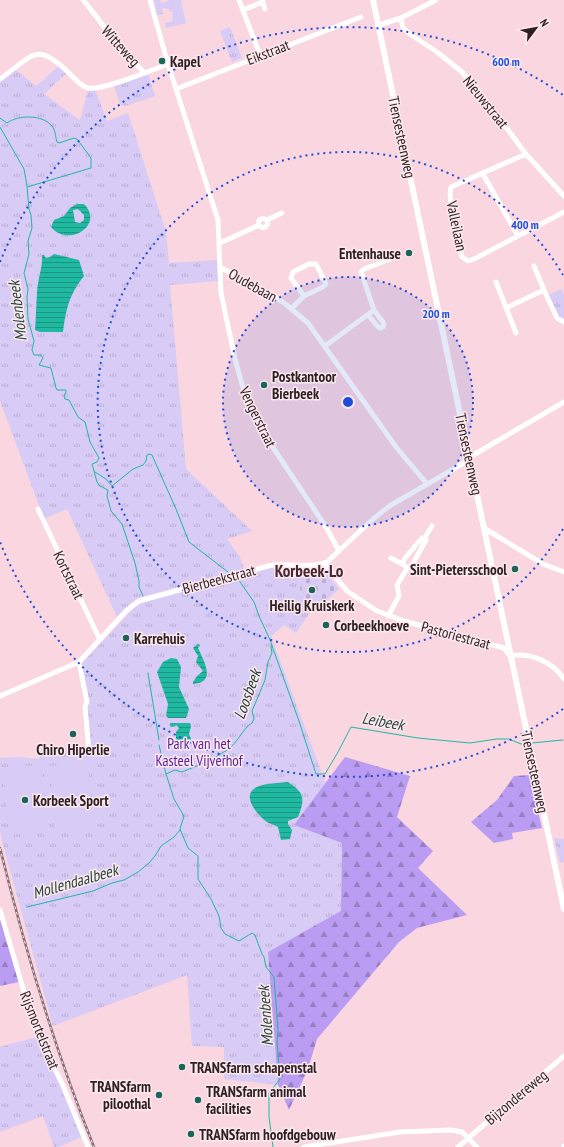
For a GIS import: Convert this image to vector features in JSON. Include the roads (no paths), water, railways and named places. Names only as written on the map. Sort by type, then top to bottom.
[{"type":"main road","name":"Tiensesteenweg","points":[[373,0],[564,909]]},
{"type":"street","name":"Witteweg","points":[[83,0],[130,60],[145,73],[168,64]]},
{"type":"street","name":"Oudebaan","points":[[150,0],[168,64],[216,214],[220,243],[220,267],[283,302],[308,323],[396,447],[428,484]]},
{"type":"street","points":[[239,0],[260,55]]},
{"type":"street","points":[[379,25],[401,18],[436,0]]},
{"type":"street","points":[[243,10],[262,1],[265,9]]},
{"type":"street","name":"Eikstraat","points":[[176,89],[361,16]]},
{"type":"street","name":"Nieuwstraat","points":[[401,18],[404,28],[410,34],[437,52],[462,72],[481,94],[526,154],[564,196]]},
{"type":"street","points":[[0,79],[30,56],[37,54],[47,56],[57,61],[77,81],[83,86],[89,88],[108,85],[145,73]]},
{"type":"street","name":"Valleilaan","points":[[526,154],[451,187],[451,205],[462,257],[468,261],[474,259],[564,212]]},
{"type":"street","points":[[483,174],[518,236]]},
{"type":"street","points":[[220,243],[259,225],[259,221],[261,219],[267,220],[282,213]]},
{"type":"street","points":[[368,315],[379,328],[383,327],[383,322],[374,310],[361,272],[364,269],[393,258]]},
{"type":"street","points":[[292,308],[304,296],[326,284],[316,264],[309,264],[293,272],[291,278],[304,296]]},
{"type":"street","points":[[534,266],[557,318],[564,322]]},
{"type":"street","name":"Vengerstraat","points":[[220,267],[222,293],[231,341],[237,367],[249,403],[262,431],[274,451],[326,527],[339,551]]},
{"type":"street","points":[[496,282],[516,333]]},
{"type":"street","points":[[506,308],[544,290]]},
{"type":"street","points":[[325,346],[374,310]]},
{"type":"street","points":[[324,563],[391,505],[464,463],[469,458],[564,402]]},
{"type":"street","name":"Kortstraat","points":[[38,509],[100,640]]},
{"type":"street","points":[[388,616],[399,596],[398,585],[408,567],[412,565],[432,526]]},
{"type":"street","points":[[484,528],[543,564],[564,572]]},
{"type":"street","points":[[402,564],[405,558],[422,538],[424,539]]},
{"type":"street","points":[[391,558],[408,567]]},
{"type":"street","name":"Bierbeekstraat","points":[[0,696],[79,662],[133,605],[144,600],[268,566],[282,564],[319,565],[324,563]]},
{"type":"street","name":"Pastoriestraat","points":[[324,563],[347,591],[366,605],[388,616],[504,648],[510,656]]},
{"type":"street","points":[[510,656],[524,655],[538,660],[554,668],[564,679]]},
{"type":"street","points":[[79,662],[87,702],[85,706],[89,752]]},
{"type":"street","name":"Rijsmortelstraat","points":[[0,910],[27,1002],[39,1035],[64,1088],[88,1147]]},
{"type":"street","name":"Bijzondereweg","points":[[458,1147],[564,1056]]},
{"type":"street","points":[[304,1147],[406,1131],[451,1130],[462,1132],[477,1147]]},
{"type":"waterway","name":"Molenbeek","points":[[0,118],[7,123],[23,117],[42,119],[52,126],[57,142],[59,143],[74,138],[77,139],[91,158],[91,168],[27,187],[32,228],[28,241],[29,254],[24,273],[28,289],[28,319],[34,341],[32,350],[34,355],[41,355],[43,358],[39,365],[51,368],[57,390],[66,390],[64,396],[65,399],[69,400],[78,417],[85,422],[90,442],[99,458],[97,462],[92,464],[97,482],[100,486],[108,490],[107,496],[111,511],[122,524],[135,563],[139,587],[143,596]]},
{"type":"waterway","name":"Molenbeek","points":[[0,127],[24,169],[27,186]]},
{"type":"waterway","name":"Loosbeek","points":[[95,472],[106,479],[112,486],[133,469],[143,465],[146,461],[147,455],[152,455],[189,542],[228,572]]},
{"type":"waterway","name":"Loosbeek","points":[[238,579],[254,602],[271,642]]},
{"type":"waterway","name":"Leibeek","points":[[271,643],[316,774],[325,774],[351,727],[418,738],[470,743],[497,739],[509,739],[521,744],[527,743]]},
{"type":"waterway","name":"Loosbeek","points":[[166,774],[175,770],[182,772],[222,753],[231,747],[245,729],[252,723],[254,719],[252,711],[265,680],[268,662],[272,653],[271,646]]},
{"type":"waterway","name":"Molenbeek","points":[[148,673],[159,740]]},
{"type":"waterway","name":"Leibeek","points":[[532,743],[563,740]]},
{"type":"waterway","name":"Molenbeek","points":[[159,745],[174,799],[184,816],[180,829],[188,848],[198,856],[198,879],[211,899],[219,916],[221,928],[225,934],[239,941],[252,933],[255,935],[264,957],[266,967],[274,977],[280,1079],[269,1093],[269,1117],[273,1147]]},
{"type":"waterway","name":"Mollendaalbeek","points":[[27,907],[93,891],[124,880],[138,872],[149,863],[161,846],[174,837],[180,830]]},
{"type":"railway","points":[[0,848],[30,962],[66,1074],[94,1147]]},
{"type":"place","name":"Kapel","points":[[162,61]]},
{"type":"place","name":"Entenhause","points":[[409,253]]},
{"type":"place","name":"Postkantoor Bierbeek","points":[[264,385]]},
{"type":"place","name":"Sint-Pietersschool","points":[[515,569]]},
{"type":"place","name":"Heilig Kruiskerk","points":[[312,590]]},
{"type":"place","name":"Corbeekhoeve","points":[[326,625]]},
{"type":"place","name":"Karrehuis","points":[[126,638]]},
{"type":"place","name":"Chiro Hiperlie","points":[[73,734]]},
{"type":"place","name":"Korbeek Sport","points":[[25,800]]},
{"type":"place","name":"TRANSfarm schapenstal","points":[[182,1067]]},
{"type":"place","name":"TRANSfarm piloothal","points":[[159,1095]]},
{"type":"place","name":"TRANSfarm animal facilities","points":[[198,1100]]},
{"type":"place","name":"TRANSfarm hoofdgebouw","points":[[191,1134]]},
{"type":"district","name":"Korbeek-Lo","points":[[309,571]]},
{"type":"park label","name":"Park van het Kasteel Vijverhof","points":[[199,752]]}]
